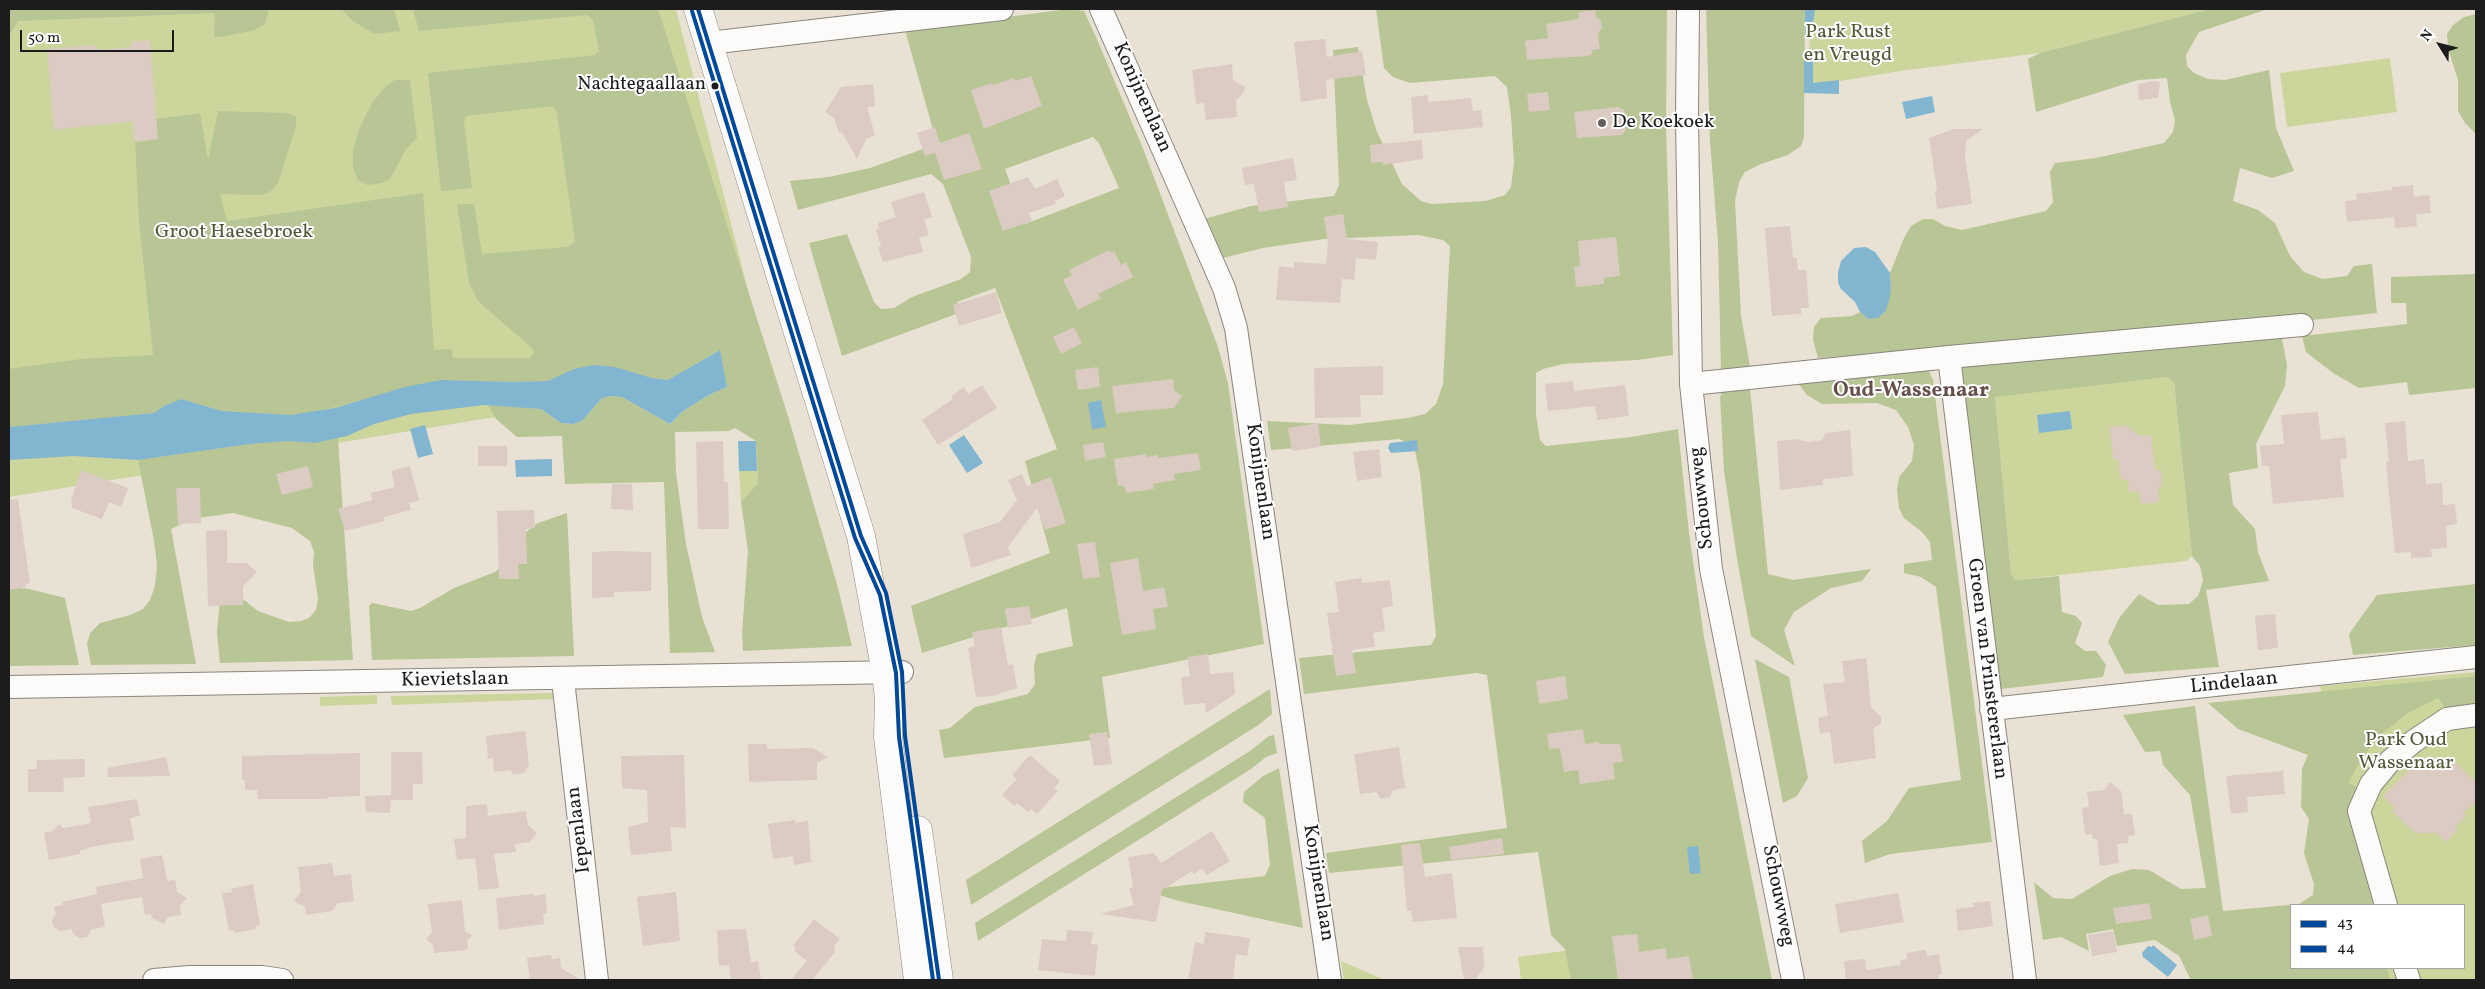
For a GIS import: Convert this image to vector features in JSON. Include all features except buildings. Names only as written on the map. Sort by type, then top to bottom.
[{"type":"street","points":[[698,9],[861,536],[894,672],[889,698],[888,737],[917,968],[939,980]]},
{"type":"street","points":[[710,43],[1002,9]]},
{"type":"street","name":"Konijnenlaan","points":[[1101,9],[1224,288],[1236,328],[1330,980]]},
{"type":"street","name":"Schouwweg","points":[[1688,9],[1687,117],[1691,384],[1711,568],[1793,980]]},
{"type":"street","points":[[1691,384],[1949,357],[2302,325]]},
{"type":"street","name":"Groen van Prinstererlaan","points":[[1949,357],[2026,980]]},
{"type":"street","name":"Lindelaan","points":[[1991,709],[2476,657]]},
{"type":"street","name":"Kievietslaan","points":[[9,688],[563,680],[894,672]]},
{"type":"street","name":"Iepenlaan","points":[[563,680],[598,980]]},
{"type":"street","points":[[2386,904],[2358,811],[2371,784],[2390,761],[2414,740],[2447,718],[2476,715]]},
{"type":"street","points":[[154,980],[207,977],[262,977],[282,980]]},
{"type":"green space","name":"Groot Haesebroek","points":[[9,9],[676,9],[769,372],[9,497]]},
{"type":"green space","points":[[9,9],[269,9],[265,24],[255,30],[214,37],[215,13],[18,21],[9,36]]},
{"type":"green space","points":[[341,9],[394,9],[400,31],[375,34],[353,21]]},
{"type":"green space","points":[[413,9],[658,9],[788,416],[838,588],[852,646],[743,651],[742,633],[748,551],[741,502],[758,483],[756,441],[735,428],[729,431],[675,432],[676,473],[686,544],[702,617],[715,652],[670,653],[664,482],[565,484],[562,436],[517,437],[496,419],[488,405],[541,409],[561,423],[573,424],[582,421],[602,398],[611,396],[622,397],[670,424],[683,411],[709,395],[727,387],[719,350],[668,380],[652,378],[615,367],[548,381],[441,380],[312,413],[291,415],[222,411],[181,399],[164,406],[154,413],[9,427],[9,369],[81,359],[153,355],[139,221],[135,140],[137,142],[157,139],[156,119],[200,113],[208,160],[218,111],[287,113],[296,117],[296,126],[278,183],[271,191],[263,195],[220,194],[227,221],[423,193],[434,350],[452,349],[453,358],[530,358],[534,352],[532,348],[478,301],[469,283],[457,204],[474,204],[482,254],[567,247],[575,242],[557,113],[553,106],[466,116],[464,121],[472,188],[441,191],[428,73],[595,55],[599,51],[593,20],[587,15],[419,31]]},
{"type":"green space","points":[[1069,9],[1084,11],[1144,151],[1218,347],[1228,383],[1264,644],[1102,677],[1110,738],[944,758],[939,730],[950,728],[975,707],[1028,694],[1035,684],[1034,665],[1037,654],[1073,646],[1067,608],[922,653],[911,606],[1050,553],[1025,461],[1057,449],[995,288],[957,302],[959,313],[842,356],[809,243],[847,234],[874,302],[881,309],[894,308],[912,297],[961,279],[970,272],[971,257],[943,184],[931,174],[798,210],[790,181],[829,177],[870,168],[937,144],[905,30]],"holes":[[[1093,137],[1099,143],[1119,188],[1025,224],[1005,169]]]},
{"type":"green space","points":[[1376,9],[1667,9],[1666,127],[1673,355],[1637,360],[1563,364],[1543,369],[1536,373],[1536,415],[1540,440],[1546,446],[1631,437],[1678,429],[1689,533],[1704,637],[1772,980],[1571,980],[1565,949],[1551,935],[1538,852],[1329,873],[1326,853],[1507,828],[1487,675],[1477,673],[1304,694],[1299,658],[1431,645],[1436,636],[1420,474],[1415,451],[1410,444],[1399,439],[1271,450],[1267,421],[1349,425],[1408,418],[1425,414],[1436,404],[1443,384],[1450,246],[1443,240],[1418,235],[1324,239],[1263,248],[1219,259],[1204,219],[1251,206],[1334,196],[1339,185],[1333,50],[1358,47],[1367,100],[1377,132],[1402,184],[1421,201],[1432,204],[1486,201],[1505,195],[1511,187],[1514,163],[1507,87],[1495,76],[1410,83],[1393,77],[1384,68]]},
{"type":"green space","points":[[1706,9],[1805,9],[1804,137],[1801,146],[1788,155],[1761,164],[1745,172],[1739,182],[1735,201],[1741,316],[1750,366],[1721,370],[1718,242],[1710,141]]},
{"type":"green space","name":"Park Rust en Vreugd","points":[[1809,9],[2210,9],[2040,53],[1900,71],[1810,86]]},
{"type":"green space","points":[[2210,9],[2268,9],[2199,32],[2186,55],[2187,66],[2194,73],[2208,79],[2225,80],[2269,70],[2276,128],[2294,171],[2272,178],[2240,168],[2233,201],[2258,210],[2275,223],[2290,256],[2304,272],[2322,279],[2347,276],[2354,266],[2372,264],[2377,313],[2294,322],[1818,358],[1813,340],[1814,327],[1821,318],[1852,316],[1860,312],[1868,319],[1877,318],[1885,312],[1891,289],[1890,273],[1911,226],[1923,219],[1933,219],[1945,226],[1962,230],[2046,211],[2053,202],[2050,172],[2055,163],[2096,158],[2164,143],[2173,132],[2175,120],[2170,102],[2167,78],[2138,80],[2036,112],[2028,59],[2040,53]]},
{"type":"green space","points":[[2476,14],[2476,134],[2465,123],[2458,111],[2458,80],[2448,48],[2447,34],[2453,25],[2464,17]]},
{"type":"green space","points":[[2390,58],[2397,112],[2287,127],[2280,73]]},
{"type":"green space","points":[[395,80],[410,80],[417,138],[406,149],[390,179],[382,183],[367,185],[358,180],[353,167],[353,150],[360,127],[372,103],[386,86]]},
{"type":"green space","points":[[2476,274],[2476,388],[2409,395],[2407,382],[2359,388],[2333,373],[2306,352],[2302,336],[2407,324],[2406,303],[2391,303],[2391,277]]},
{"type":"green space","points":[[2281,334],[2287,365],[2285,386],[2256,444],[2258,468],[2229,473],[2233,505],[2255,529],[2258,552],[2269,581],[2206,590],[2219,667],[2125,674],[2108,642],[2119,618],[2139,594],[2158,605],[2189,604],[2198,596],[2203,581],[2200,566],[2192,556],[2174,383],[2168,377],[1995,397],[2011,574],[2015,580],[2059,576],[2062,612],[2076,616],[2082,623],[2075,643],[2085,651],[2096,651],[2106,665],[2103,677],[2001,689],[1960,373],[1965,360]]},
{"type":"green space","points":[[1926,365],[1933,380],[1992,842],[1890,854],[1865,863],[1862,841],[1887,821],[1909,788],[1961,780],[1936,587],[1921,577],[1904,573],[1904,564],[1932,560],[1930,542],[1922,532],[1904,518],[1899,508],[1897,490],[1899,477],[1912,461],[1914,445],[1908,427],[1896,410],[1877,403],[1822,404],[1807,395],[1797,382]]},
{"type":"green space","points":[[2168,377],[2174,383],[2192,556],[2186,561],[2015,580],[2011,574],[1995,396]]},
{"type":"green space","points":[[1750,388],[1768,574],[1793,580],[1871,569],[1862,581],[1831,588],[1794,612],[1784,630],[1795,666],[1751,636],[1737,559],[1724,471],[1720,397],[1722,391]]},
{"type":"green space","points":[[338,438],[353,660],[220,663],[217,632],[220,599],[244,600],[258,611],[289,622],[309,618],[316,610],[318,599],[313,565],[314,552],[310,541],[292,528],[233,513],[192,519],[171,529],[196,664],[91,665],[87,644],[90,633],[100,623],[130,615],[143,609],[150,600],[155,586],[157,565],[154,541],[138,460],[250,444],[288,441],[315,443]]},
{"type":"green space","points":[[739,471],[757,471],[758,483],[741,502]]},
{"type":"green space","points":[[567,513],[574,656],[372,660],[369,606],[372,603],[411,611],[420,608],[454,588],[495,572],[502,566],[526,532],[538,523]]},
{"type":"green space","points":[[2476,584],[2476,645],[2353,655],[2349,634],[2377,595]]},
{"type":"green space","points":[[9,587],[29,589],[65,598],[79,665],[9,666]]},
{"type":"green space","points":[[1755,659],[1789,677],[1808,778],[1797,796],[1783,803]]},
{"type":"green space","name":"Park Oud Wassenaar","points":[[2476,672],[2476,980],[2383,980],[2381,969],[2465,969],[2465,904],[2367,904],[2320,686]]},
{"type":"green space","points":[[2476,676],[2476,707],[2448,712],[2438,698],[2408,713],[2379,736],[2361,760],[2348,783],[2361,789],[2362,851],[2374,904],[2299,904],[2313,895],[2314,884],[2304,853],[2309,819],[2301,807],[2302,769],[2308,755],[2238,729],[2208,703]]},
{"type":"green space","points":[[1270,689],[1272,714],[1257,726],[971,905],[966,880]]},
{"type":"green space","points":[[553,693],[556,699],[392,705],[391,696]]},
{"type":"green space","points":[[377,695],[377,704],[320,706],[320,697]]},
{"type":"green space","points":[[2195,706],[2223,911],[2290,905],[2290,969],[2387,969],[2390,980],[2191,980],[2179,956],[2155,940],[2117,946],[2113,929],[2086,934],[2089,951],[2061,937],[2043,940],[2034,882],[2053,898],[2072,899],[2110,876],[2132,869],[2149,870],[2181,889],[2206,888],[2190,795],[2163,765],[2160,751],[2145,752],[2123,715]]},
{"type":"green space","points":[[1274,735],[1277,753],[1266,757],[1251,769],[978,941],[975,923],[1250,751],[1269,736]]},
{"type":"green space","points":[[1279,768],[1303,928],[1179,901],[1143,890],[1265,876],[1270,865],[1265,818],[1243,802],[1244,792],[1263,776]]},
{"type":"green space","points":[[1571,950],[1574,980],[1521,980],[1518,957]]},
{"type":"green space","points":[[1341,961],[1385,980],[1344,980]]},
{"type":"water","points":[[1805,9],[1815,9],[1811,38],[1805,39]]},
{"type":"water","points":[[1804,51],[1813,51],[1813,83],[1839,80],[1839,94],[1804,93]]},
{"type":"water","points":[[1932,96],[1935,112],[1906,119],[1902,102]]},
{"type":"water","points":[[1866,247],[1875,252],[1890,273],[1891,289],[1885,312],[1878,318],[1868,319],[1860,312],[1855,302],[1841,289],[1838,283],[1841,261],[1854,248]]},
{"type":"water","points":[[720,350],[727,387],[709,395],[683,411],[670,424],[622,397],[611,396],[602,398],[582,421],[573,424],[561,423],[541,409],[484,405],[411,414],[374,424],[347,436],[315,443],[288,441],[250,444],[138,460],[73,456],[9,460],[9,427],[154,413],[164,406],[181,399],[222,411],[291,415],[335,408],[405,387],[441,380],[548,381],[574,369],[594,365],[615,367],[652,378],[668,380]]},
{"type":"water","points":[[1101,400],[1106,427],[1092,429],[1088,403]]},
{"type":"water","points":[[2070,411],[2072,429],[2039,433],[2037,415]]},
{"type":"water","points":[[425,425],[433,454],[418,458],[410,429]]},
{"type":"water","points":[[964,435],[983,463],[967,473],[949,445]]},
{"type":"water","points":[[1417,440],[1418,451],[1391,453],[1388,448],[1390,443]]},
{"type":"water","points":[[738,441],[756,441],[757,471],[739,471]]},
{"type":"water","points":[[552,459],[552,476],[516,477],[515,460]]},
{"type":"water","points":[[1698,846],[1701,873],[1690,874],[1687,847]]},
{"type":"water","points":[[2153,945],[2177,965],[2168,977],[2143,957],[2142,953],[2148,946],[2152,947]]},
{"type":"transit line","name":"43","points":[[698,9],[861,536],[886,593],[902,672],[905,736],[939,980]]},
{"type":"transit line","name":"44","points":[[692,11],[855,538],[880,595],[896,673],[899,737],[933,980]]},
{"type":"place","name":"Nachtegaallaan","points":[[715,86]]},
{"type":"place","name":"De Koekoek","points":[[1602,123]]},
{"type":"district","name":"Oud-Wassenaar","points":[[1911,392]]}]
